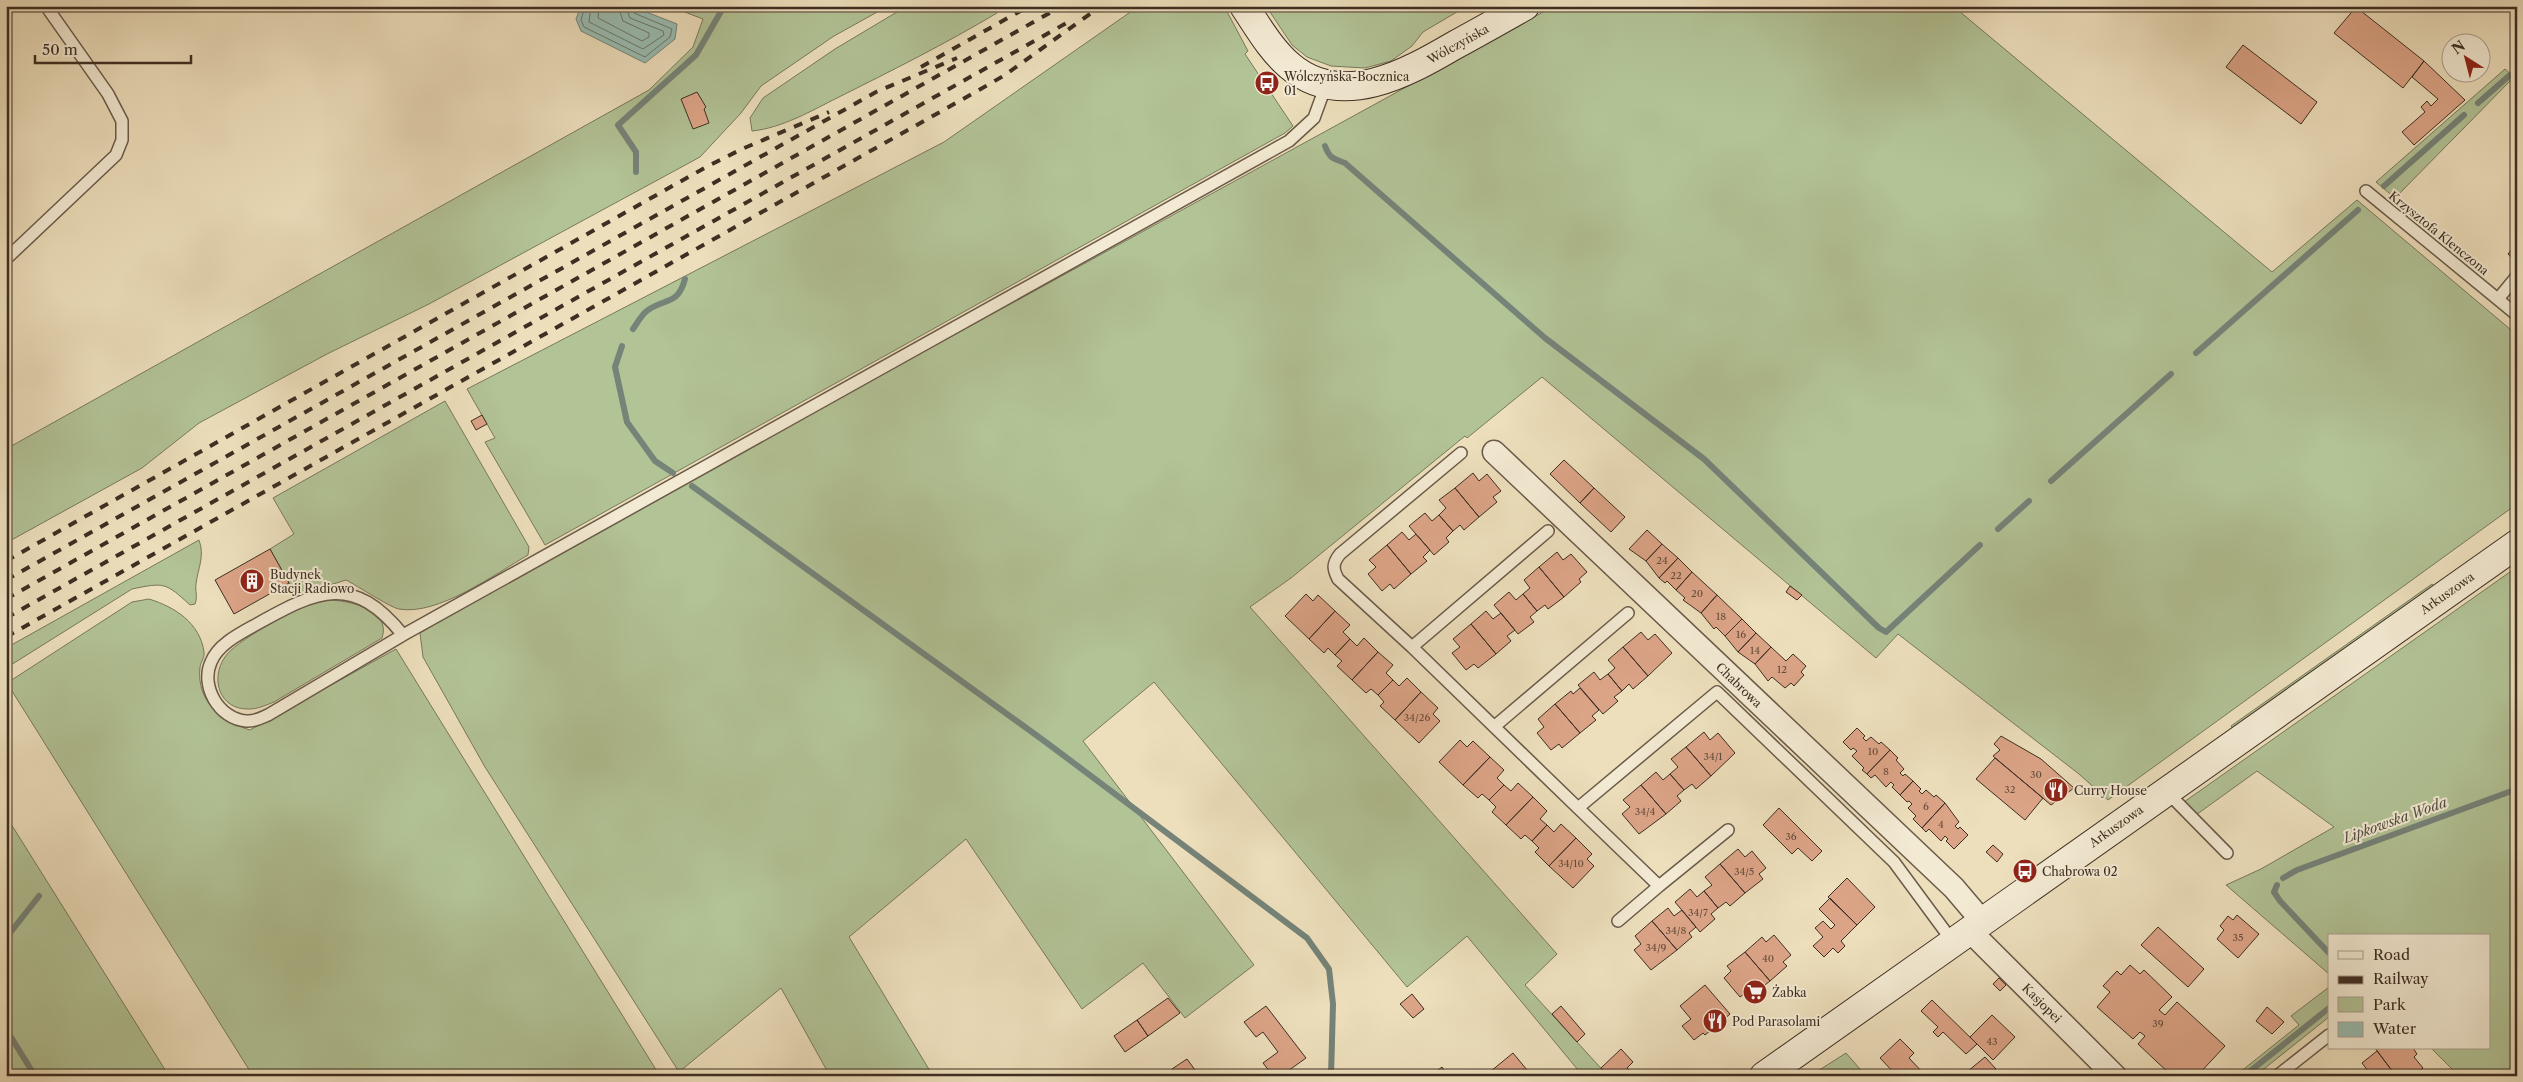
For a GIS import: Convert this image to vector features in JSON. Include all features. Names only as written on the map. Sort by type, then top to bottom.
[{"type":"main road","name":"Wólczyńska","points":[[1244,6],[1274,49],[1291,67],[1313,80],[1326,84],[1352,87],[1380,82],[1425,63],[1525,6]]},
{"type":"main road","name":"Arkuszowa","points":[[1764,1076],[2517,544]]},
{"type":"street","name":"Chabrowa","points":[[1494,452],[1954,888],[1968,931]]},
{"type":"street","name":"Kasjopei","points":[[1968,931],[2115,1076]]},
{"type":"lane","points":[[6,260],[116,155],[122,140],[122,121],[108,94],[46,6]]},
{"type":"lane","points":[[403,635],[375,606],[356,596],[334,592],[313,596],[270,617],[226,644],[211,661],[207,674],[208,684],[217,704],[225,712],[236,719],[258,720],[403,635],[1289,140],[1314,118],[1326,84]]},
{"type":"lane","name":"Krzysztofa Klenczona","points":[[2366,191],[2517,315]]},
{"type":"lane","points":[[2498,299],[2517,276]]},
{"type":"lane","points":[[1461,453],[1334,562],[1333,569],[1338,579],[1495,726],[1659,886]]},
{"type":"lane","points":[[1412,647],[1548,531]]},
{"type":"lane","points":[[1495,726],[1628,613]]},
{"type":"lane","points":[[1578,808],[1717,692],[1968,931]]},
{"type":"lane","points":[[2166,791],[2227,853]]},
{"type":"lane","points":[[1618,921],[1728,830]]},
{"type":"lane","points":[[2277,1076],[2328,1036]]},
{"type":"green space","points":[[669,6],[888,6],[834,36],[761,86],[741,113],[700,157],[429,304],[327,354],[199,423],[142,468],[6,543],[6,449],[649,90],[693,47],[703,19]]},
{"type":"green space","points":[[907,6],[997,6],[997,13],[958,36],[807,113],[785,123],[752,131],[750,118],[763,98],[835,49]]},
{"type":"green space","points":[[1139,6],[1224,6],[1248,51],[1245,54],[1293,126],[1285,133],[545,545],[485,442],[495,438],[467,389],[944,142]]},
{"type":"green space","points":[[1266,6],[1467,6],[1423,32],[1412,46],[1391,61],[1365,68],[1331,66],[1307,57],[1292,45]]},
{"type":"green space","points":[[1554,6],[1953,6],[2272,272],[2357,200],[2517,335],[2517,504],[2108,800],[2079,774],[1898,634],[1876,658],[1542,377],[1467,438],[1465,436],[1291,578],[1250,607],[1557,954],[1525,985],[1608,1076],[1583,1076],[1467,936],[1407,987],[1154,682],[1083,741],[1254,965],[1185,1018],[1143,963],[1082,1009],[966,839],[849,937],[933,1076],[830,1076],[781,988],[679,1072],[485,767],[423,657],[420,633],[524,572],[768,437]]},
{"type":"green space","points":[[2505,69],[2514,77],[2395,198],[2376,182]]},
{"type":"green space","points":[[445,401],[529,547],[528,555],[466,592],[431,606],[414,609],[395,608],[346,580],[301,594],[289,583],[270,549],[294,534],[273,498]]},
{"type":"green space","points":[[199,540],[201,557],[196,584],[195,604],[190,605],[170,588],[164,586],[152,585],[132,589],[6,668],[6,648]]},
{"type":"green space","points":[[2517,567],[2517,1076],[2459,1076],[2433,1050],[2490,1050],[2490,934],[2328,934],[2328,973],[2226,885],[2261,869],[2334,827],[2257,771],[2196,815],[2184,802]]},
{"type":"green space","points":[[2432,584],[2436,589],[2235,731],[2231,726]]},
{"type":"green space","points":[[149,599],[177,612],[192,625],[202,642],[204,652],[200,667],[200,679],[206,700],[220,715],[250,730],[396,649],[658,1073],[654,1076],[253,1076],[7,683],[132,602]]},
{"type":"green space","points":[[328,600],[356,604],[374,613],[380,620],[383,628],[382,638],[265,706],[252,709],[239,708],[224,699],[218,683],[218,674],[220,665],[230,651],[239,643],[290,614],[311,604]]},
{"type":"green space","points":[[6,816],[169,1076],[6,1076]]},
{"type":"green space","points":[[2328,988],[2328,1018],[2255,1076],[2235,1076],[2299,1025],[2291,1016]]},
{"type":"green space","points":[[1846,1053],[1866,1076],[1810,1076]]},
{"type":"water","points":[[581,6],[631,6],[677,24],[675,39],[645,63],[581,31],[576,19]]},
{"type":"building","points":[[2356,7],[2424,61],[2403,88],[2334,33]]},
{"type":"building","points":[[2243,45],[2317,102],[2301,124],[2226,67]]},
{"type":"building","points":[[2424,61],[2440,76],[2440,82],[2446,82],[2465,100],[2414,145],[2402,132],[2425,112],[2421,107],[2427,101],[2431,106],[2438,99],[2412,77]]},
{"type":"building","points":[[697,92],[706,107],[704,109],[709,123],[693,129],[681,99]]},
{"type":"building","points":[[2517,243],[2517,262],[2508,254]]},
{"type":"building","points":[[482,415],[487,424],[476,430],[471,421]]},
{"type":"building","points":[[1564,460],[1594,488],[1580,503],[1550,474]]},
{"type":"building","points":[[1473,473],[1479,481],[1487,474],[1501,491],[1493,497],[1497,502],[1479,517],[1455,488]]},
{"type":"building","points":[[1455,488],[1479,517],[1464,530],[1460,525],[1453,531],[1439,515],[1446,508],[1439,500]]},
{"type":"building","points":[[1594,488],[1625,517],[1611,532],[1580,503]]},
{"type":"building","points":[[1425,513],[1432,521],[1439,515],[1453,531],[1446,538],[1449,542],[1434,555],[1409,526]]},
{"type":"building","points":[[1647,530],[1662,544],[1646,561],[1629,549]]},
{"type":"building","points":[[1402,532],[1409,540],[1416,534],[1430,550],[1423,557],[1427,561],[1411,574],[1387,545]]},
{"type":"building","points":[[1662,544],[1678,558],[1659,578],[1646,561]]},
{"type":"building","points":[[1387,545],[1411,574],[1394,589],[1390,584],[1382,591],[1368,574],[1376,567],[1369,560]]},
{"type":"building","name":"Budynek Stacji Radiowo","points":[[270,549],[289,583],[234,614],[215,580]]},
{"type":"building","points":[[1557,552],[1563,560],[1571,554],[1587,572],[1579,579],[1581,582],[1564,597],[1539,567]]},
{"type":"building","points":[[1678,558],[1692,572],[1676,590],[1667,581],[1665,583],[1659,578]]},
{"type":"building","points":[[1539,567],[1564,597],[1548,609],[1545,605],[1537,611],[1523,594],[1530,588],[1524,580]]},
{"type":"building","points":[[1692,572],[1717,595],[1701,613],[1683,600],[1685,598],[1676,590]]},
{"type":"building","points":[[1790,586],[1802,595],[1797,600],[1786,592]]},
{"type":"building","points":[[1509,592],[1516,600],[1523,594],[1537,611],[1530,617],[1534,622],[1518,634],[1494,605]]},
{"type":"building","points":[[1306,594],[1313,601],[1318,595],[1335,611],[1309,639],[1285,616]]},
{"type":"building","points":[[1717,595],[1742,619],[1725,636],[1716,627],[1714,629],[1701,613]]},
{"type":"building","points":[[1335,611],[1350,625],[1343,632],[1350,639],[1335,655],[1328,648],[1324,653],[1309,639]]},
{"type":"building","points":[[1486,611],[1493,619],[1501,613],[1515,630],[1507,636],[1511,641],[1496,654],[1471,624]]},
{"type":"building","points":[[1742,619],[1756,633],[1738,652],[1725,636]]},
{"type":"building","points":[[1471,624],[1496,654],[1478,668],[1474,664],[1466,670],[1452,653],[1460,647],[1453,639]]},
{"type":"building","points":[[1641,632],[1648,640],[1655,634],[1672,653],[1648,676],[1623,647]]},
{"type":"building","points":[[1756,633],[1771,647],[1755,664],[1738,652]]},
{"type":"building","points":[[1364,638],[1378,652],[1352,680],[1337,666],[1342,661],[1335,655],[1350,639],[1357,646]]},
{"type":"building","points":[[1623,647],[1648,676],[1633,689],[1629,684],[1622,691],[1608,674],[1615,668],[1608,660]]},
{"type":"building","points":[[1771,647],[1786,661],[1793,654],[1806,666],[1801,672],[1804,675],[1794,686],[1791,683],[1785,688],[1772,677],[1768,681],[1755,664]]},
{"type":"building","points":[[1378,652],[1393,665],[1386,673],[1393,680],[1378,695],[1371,689],[1366,693],[1352,680]]},
{"type":"building","points":[[1594,672],[1600,680],[1608,674],[1622,691],[1614,697],[1618,701],[1603,714],[1578,685]]},
{"type":"building","points":[[1407,678],[1421,692],[1395,720],[1380,706],[1384,702],[1378,695],[1393,680],[1399,686]]},
{"type":"building","points":[[1580,688],[1599,710],[1592,716],[1596,720],[1580,733],[1555,704],[1571,691],[1573,694]]},
{"type":"building","points":[[1421,692],[1438,708],[1433,714],[1440,721],[1419,743],[1395,720]]},
{"type":"building","points":[[1555,704],[1580,733],[1562,748],[1559,744],[1551,750],[1537,733],[1544,727],[1538,719]]},
{"type":"building","points":[[1857,728],[1865,736],[1863,738],[1866,741],[1871,737],[1879,744],[1881,742],[1890,750],[1867,774],[1862,770],[1864,768],[1852,756],[1857,751],[1853,748],[1851,750],[1843,742]]},
{"type":"building","points":[[1704,732],[1710,740],[1718,733],[1735,753],[1711,776],[1686,747]]},
{"type":"building","points":[[2001,736],[2041,759],[2074,788],[2051,805],[1993,756],[2000,750],[1994,744]]},
{"type":"building","points":[[1460,740],[1467,747],[1473,741],[1490,757],[1463,785],[1439,762]]},
{"type":"building","points":[[1686,747],[1711,776],[1696,789],[1692,784],[1684,790],[1670,774],[1678,767],[1671,759]]},
{"type":"building","points":[[1890,750],[1898,758],[1896,760],[1904,769],[1900,773],[1903,776],[1905,774],[1913,781],[1900,795],[1892,787],[1894,785],[1891,782],[1886,787],[1875,775],[1871,778],[1867,774]]},
{"type":"building","points":[[1490,757],[1504,770],[1497,778],[1504,785],[1489,800],[1482,794],[1478,798],[1463,785]]},
{"type":"building","points":[[1995,758],[2043,798],[2025,820],[1976,779]]},
{"type":"building","points":[[1656,772],[1663,780],[1670,774],[1684,790],[1677,796],[1681,801],[1666,814],[1641,785]]},
{"type":"building","points":[[1913,781],[1921,789],[1919,791],[1922,794],[1926,790],[1934,797],[1936,795],[1945,803],[1922,828],[1913,819],[1916,816],[1908,808],[1912,804],[1900,795]]},
{"type":"building","points":[[1518,783],[1533,797],[1506,825],[1492,812],[1496,807],[1489,800],[1504,785],[1511,791]]},
{"type":"building","points":[[1641,785],[1666,814],[1639,834],[1622,814],[1630,807],[1623,800]]},
{"type":"building","points":[[1533,797],[1547,811],[1540,819],[1547,825],[1532,841],[1525,835],[1521,839],[1506,825]]},
{"type":"building","points":[[1945,803],[1959,822],[1955,826],[1958,829],[1960,827],[1968,835],[1954,849],[1946,841],[1948,839],[1945,836],[1941,841],[1929,829],[1926,832],[1922,828]]},
{"type":"building","points":[[1779,808],[1822,851],[1812,861],[1798,848],[1792,854],[1763,825]]},
{"type":"building","points":[[1561,824],[1576,838],[1549,866],[1535,852],[1539,848],[1532,841],[1547,825],[1554,832]]},
{"type":"building","points":[[1576,838],[1592,854],[1587,859],[1594,866],[1573,888],[1549,866]]},
{"type":"building","points":[[1993,845],[2003,854],[1997,862],[1986,852]]},
{"type":"building","points":[[1738,849],[1745,857],[1752,851],[1766,868],[1759,874],[1763,879],[1745,893],[1720,864]]},
{"type":"building","points":[[1720,864],[1745,893],[1730,906],[1726,902],[1718,908],[1704,891],[1712,885],[1705,877]]},
{"type":"building","points":[[1847,878],[1875,907],[1857,925],[1828,897]]},
{"type":"building","points":[[1690,889],[1697,897],[1704,891],[1718,908],[1711,914],[1715,919],[1700,932],[1675,902]]},
{"type":"building","points":[[1830,898],[1857,925],[1841,941],[1845,946],[1838,953],[1833,948],[1824,957],[1813,946],[1823,937],[1815,928],[1823,921],[1831,929],[1835,925],[1819,909]]},
{"type":"building","points":[[1668,908],[1674,916],[1682,910],[1696,927],[1689,933],[1692,937],[1677,950],[1652,921]]},
{"type":"building","points":[[2237,915],[2259,934],[2238,958],[2217,939],[2224,930],[2220,926],[2228,916],[2233,920]]},
{"type":"building","points":[[1652,921],[1677,950],[1651,970],[1634,950],[1641,944],[1635,936]]},
{"type":"building","points":[[2158,927],[2204,969],[2188,987],[2141,945]]},
{"type":"building","points":[[1774,935],[1791,955],[1783,962],[1787,966],[1770,981],[1745,952],[1762,937],[1766,942]]},
{"type":"building","points":[[1745,952],[1770,981],[1752,995],[1748,991],[1740,997],[1724,978],[1731,971],[1727,966]]},
{"type":"building","points":[[2130,965],[2140,974],[2144,970],[2172,997],[2159,1010],[2165,1015],[2177,1002],[2225,1046],[2197,1076],[2172,1076],[2138,1044],[2145,1036],[2140,1032],[2133,1039],[2097,1007],[2110,992],[2103,986],[2117,971],[2121,975]]},
{"type":"building","points":[[1999,978],[2006,985],[2000,991],[1993,984]]},
{"type":"building","points":[[1705,985],[1730,1014],[1705,1035],[1703,1033],[1694,1040],[1682,1026],[1691,1019],[1680,1006]]},
{"type":"building","points":[[1412,994],[1424,1009],[1413,1018],[1400,1004]]},
{"type":"building","points":[[1168,998],[1180,1013],[1148,1036],[1137,1020]]},
{"type":"building","points":[[1932,1000],[1977,1044],[1966,1054],[1943,1032],[1938,1037],[1933,1032],[1938,1027],[1921,1011]]},
{"type":"building","points":[[1266,1006],[1306,1058],[1281,1076],[1273,1076],[1263,1063],[1278,1052],[1263,1032],[1256,1037],[1244,1022]]},
{"type":"building","points":[[1561,1006],[1585,1034],[1577,1042],[1552,1014]]},
{"type":"building","points":[[2267,1007],[2284,1022],[2272,1034],[2256,1021]]},
{"type":"building","points":[[1992,1015],[2015,1037],[1993,1060],[1970,1037]]},
{"type":"building","points":[[1137,1020],[1148,1036],[1125,1052],[1114,1036]]},
{"type":"building","points":[[1900,1039],[1914,1053],[1909,1058],[1926,1076],[1897,1076],[1880,1058]]},
{"type":"building","points":[[1621,1049],[1633,1062],[1627,1068],[1633,1074],[1608,1076],[1601,1068]]},
{"type":"building","points":[[2376,1050],[2414,1050],[2417,1054],[2414,1057],[2423,1068],[2414,1076],[2396,1076]]},
{"type":"building","points":[[2377,1051],[2396,1076],[2363,1076],[2368,1071],[2362,1063]]},
{"type":"building","points":[[1513,1053],[1532,1076],[1485,1076]]},
{"type":"building","points":[[1985,1057],[1996,1069],[1989,1076],[1972,1076],[1968,1071]]},
{"type":"building","points":[[1187,1059],[1198,1074],[1203,1070],[1207,1076],[1177,1076],[1172,1069]]},
{"type":"building","points":[[1442,1067],[1447,1076],[1430,1076]]},
{"type":"waterway","points":[[636,172],[636,152],[618,125],[696,55],[724,6]]},
{"type":"waterway","points":[[2478,103],[2510,75]]},
{"type":"waterway","points":[[2384,186],[2464,115]]},
{"type":"waterway","points":[[1325,146],[1330,156],[1345,163],[1545,338],[1704,459],[1879,628],[1886,632],[1980,545]]},
{"type":"waterway","points":[[2196,353],[2358,210]]},
{"type":"waterway","points":[[633,329],[648,310],[675,297],[679,293],[685,279]]},
{"type":"waterway","points":[[622,346],[615,367],[627,422],[655,461],[673,473]]},
{"type":"waterway","points":[[2051,481],[2171,374]]},
{"type":"waterway","points":[[692,486],[1047,743],[1307,938],[1329,969],[1333,1004],[1331,1076]]},
{"type":"waterway","points":[[1998,529],[2029,501]]},
{"type":"waterway","name":"Lipkowska Woda","points":[[2283,878],[2297,870],[2517,789]]},
{"type":"waterway","name":"Lipkowska Woda","points":[[2277,885],[2274,892],[2280,901],[2328,952]]},
{"type":"waterway","points":[[6,938],[39,896]]},
{"type":"waterway","name":"Lipkowska Woda","points":[[2244,1076],[2328,1009]]},
{"type":"waterway","points":[[6,1029],[35,1076]]},
{"type":"railway","points":[[921,67],[1029,6]]},
{"type":"railway","points":[[6,599],[1062,6]]},
{"type":"railway","points":[[6,637],[979,90],[1005,75],[1101,6]]},
{"type":"railway","points":[[6,618],[1070,21]]},
{"type":"railway","points":[[6,580],[876,92],[957,58]]},
{"type":"railway","points":[[6,561],[708,166],[742,149],[829,112]]},
{"type":"place","name":"Wólczyńska-Bocznica 01","points":[[1267,83]]},
{"type":"place","name":"Budynek Stacji Radiowo","points":[[252,581]]},
{"type":"place","name":"Curry House","points":[[2056,790]]},
{"type":"place","name":"Chabrowa 02","points":[[2025,871]]},
{"type":"place","name":"Żabka","points":[[1755,992]]},
{"type":"place","name":"Pod Parasolami","points":[[1715,1021]]}]
